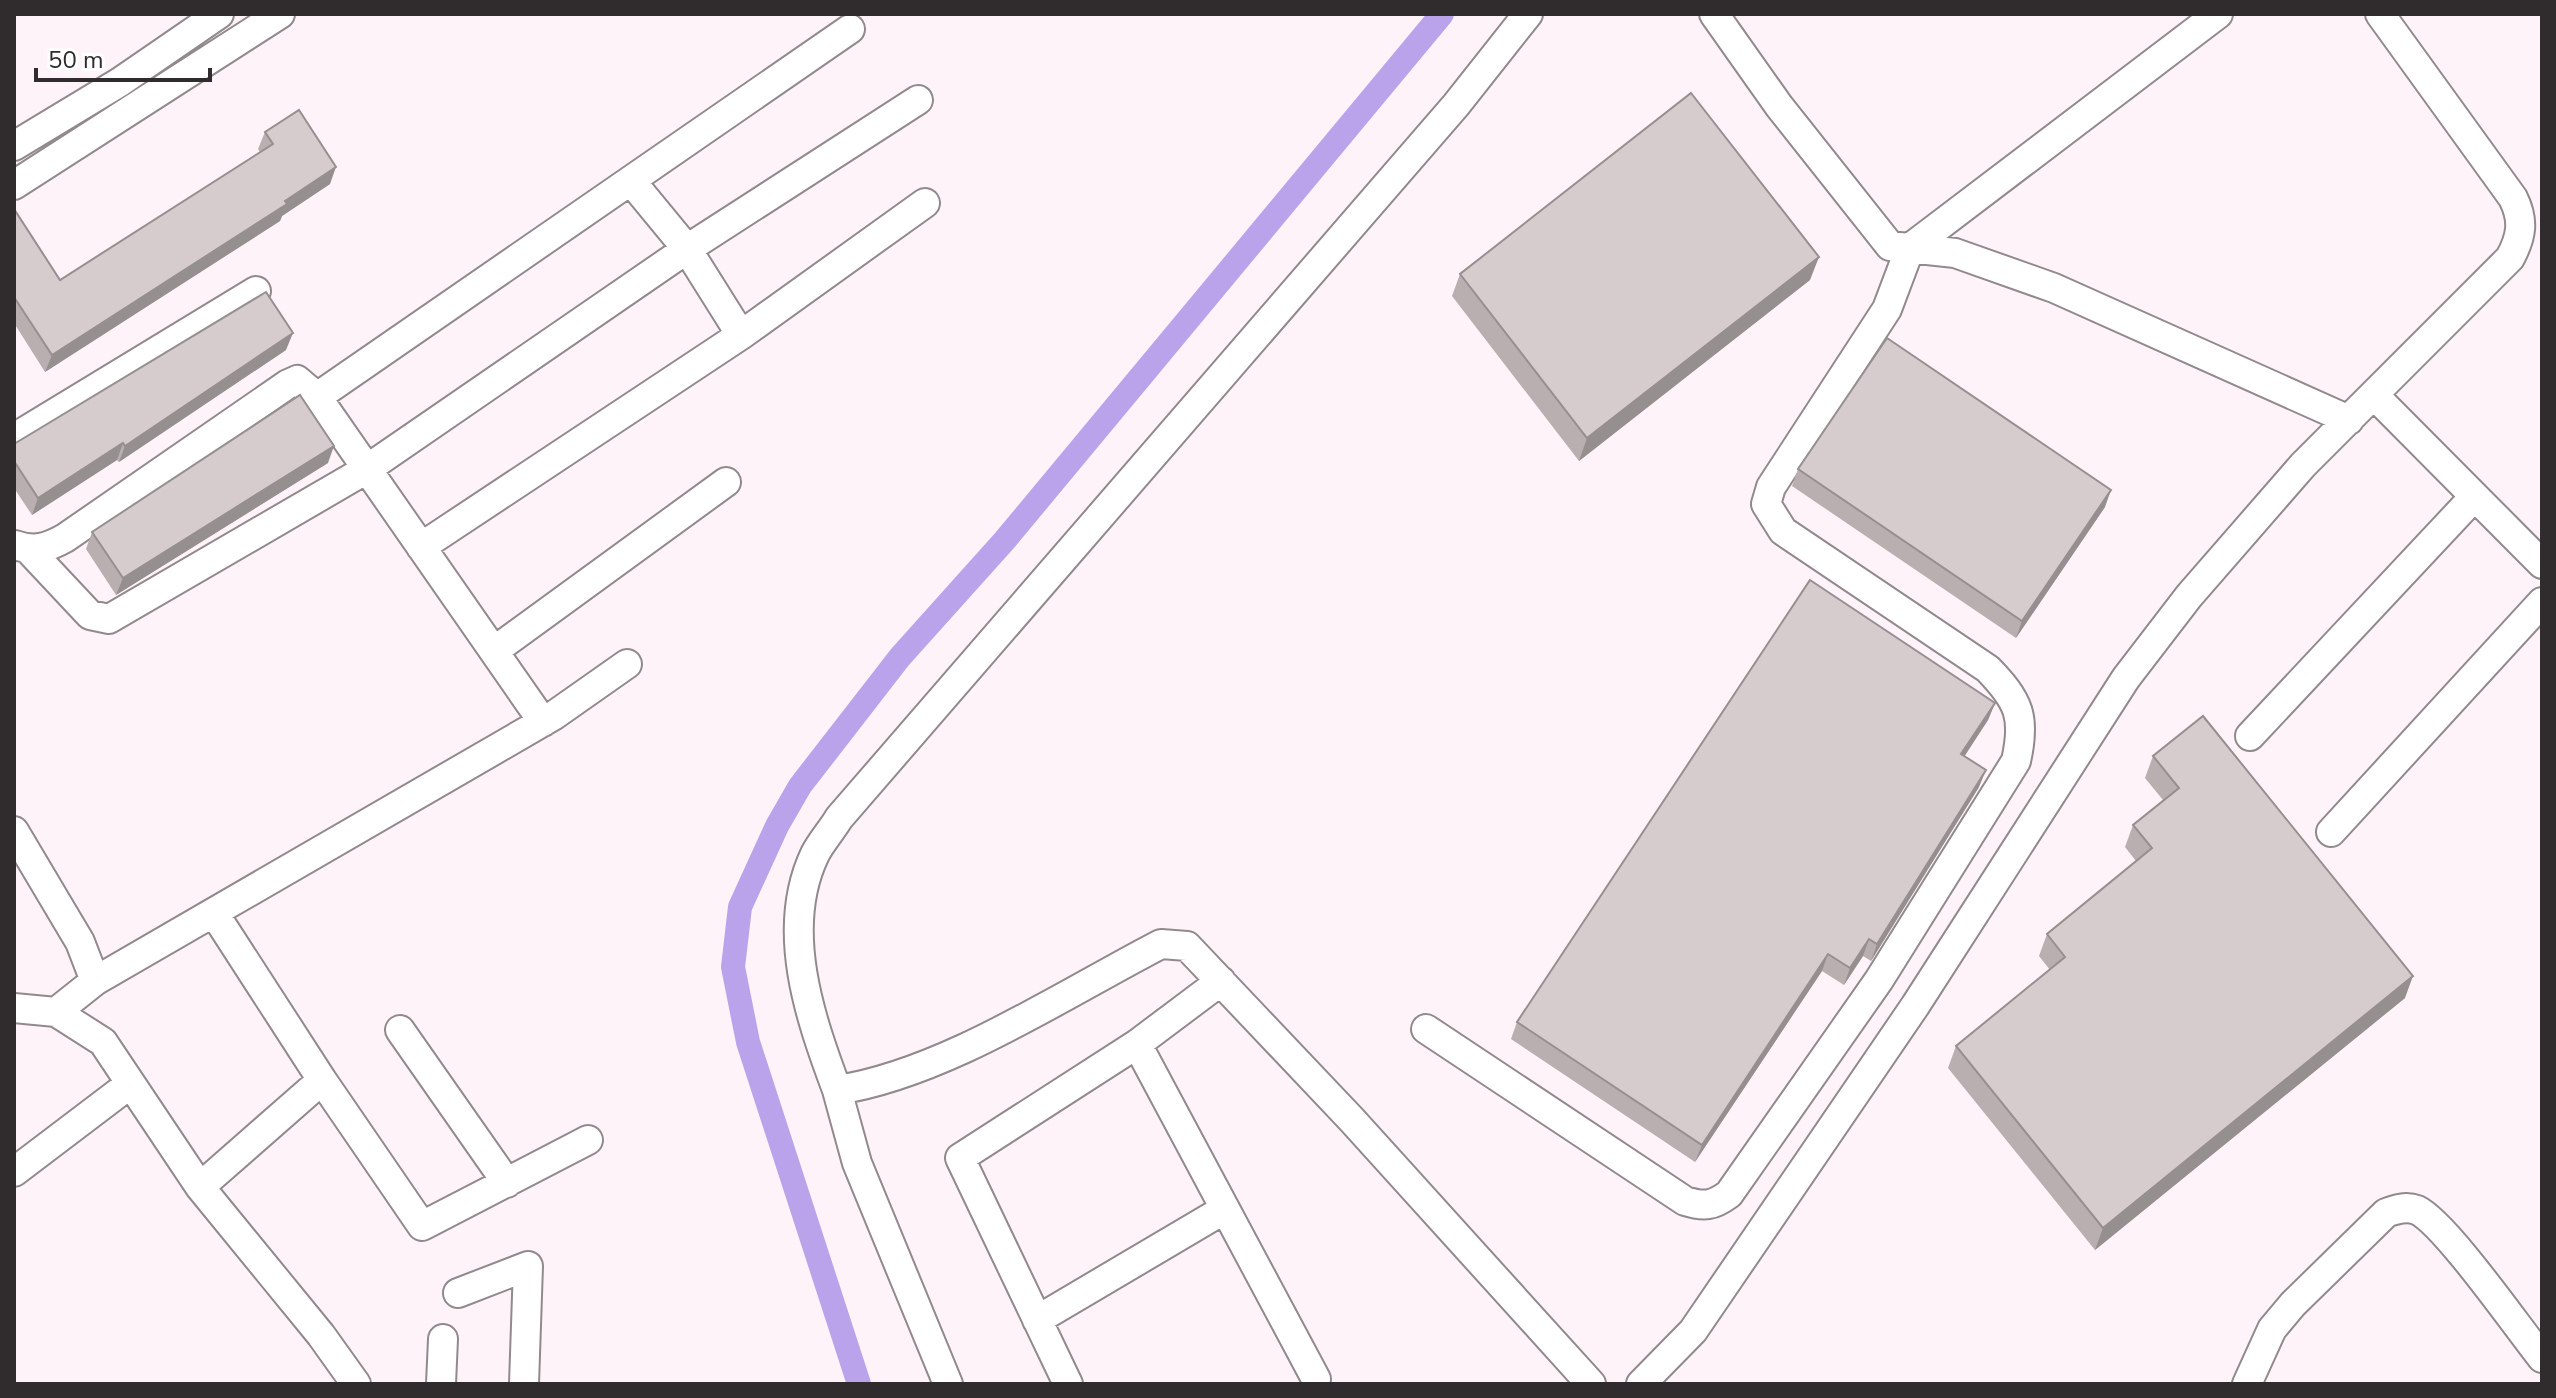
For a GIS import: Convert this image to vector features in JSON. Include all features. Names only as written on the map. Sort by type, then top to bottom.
[{"type":"street","points":[[14,146],[120,82],[219,14]]},
{"type":"street","points":[[14,185],[280,14]]},
{"type":"street","points":[[948,1384],[857,1163],[837,1090],[806,1004],[799,945],[804,887],[815,854],[839,818],[1456,105],[1528,14]]},
{"type":"street","points":[[1714,14],[1779,106],[1890,246],[1955,253],[2054,288],[2349,420]]},
{"type":"street","points":[[1426,1029],[1685,1201],[1702,1206],[1715,1204],[1729,1194],[1879,980],[2016,761],[2021,738],[2020,714],[2011,692],[1988,669],[1783,531],[1766,504],[1771,487],[1887,309],[1910,248],[2218,14]]},
{"type":"street","points":[[1641,1384],[1693,1331],[1915,1006],[2126,678],[2267,502],[2532,237],[2513,198],[2380,14]]},
{"type":"street","points":[[317,397],[850,29]]},
{"type":"street","points":[[21,547],[90,615],[109,619],[367,469],[687,249],[918,100]]},
{"type":"street","points":[[631,181],[687,249],[741,335]]},
{"type":"street","points":[[421,547],[741,335],[925,203]]},
{"type":"street","points":[[14,438],[256,291]]},
{"type":"street","points":[[21,547],[46,548],[65,538],[297,380],[317,397],[543,722]]},
{"type":"street","points":[[2374,395],[2542,564]]},
{"type":"street","points":[[494,651],[726,482]]},
{"type":"street","points":[[2250,736],[2474,497]]},
{"type":"street","points":[[2331,832],[2542,602]]},
{"type":"street","points":[[56,1012],[95,981],[543,722],[627,664]]},
{"type":"street","points":[[14,831],[80,942],[95,981]]},
{"type":"street","points":[[214,913],[322,1080],[422,1226],[588,1140]]},
{"type":"street","points":[[837,1090],[859,1086],[949,1054],[1161,944],[1187,946],[1591,1384]]},
{"type":"street","points":[[1068,1384],[960,1158],[1137,1044],[1221,981]]},
{"type":"street","points":[[14,1008],[56,1012],[103,1042],[200,1187],[321,1335],[356,1384]]},
{"type":"street","points":[[400,1030],[507,1183]]},
{"type":"street","points":[[1137,1044],[1316,1379]]},
{"type":"street","points":[[200,1187],[322,1080]]},
{"type":"street","points":[[14,1172],[130,1084]]},
{"type":"street","points":[[2247,1384],[2272,1329],[2293,1304],[2386,1213],[2403,1207],[2417,1210],[2448,1238],[2542,1358]]},
{"type":"street","points":[[1037,1320],[1225,1209]]},
{"type":"street","points":[[458,1293],[528,1266],[524,1384]]},
{"type":"street","points":[[441,1384],[443,1339]]},
{"type":"building","points":[[1691,93],[1819,257],[1587,438],[1460,274]]},
{"type":"building","points":[[299,110],[336,167],[285,201],[287,204],[52,355],[14,297],[14,209],[60,280],[273,144],[265,132]]},
{"type":"building","points":[[266,292],[293,333],[125,446],[123,443],[38,498],[14,461],[14,444]]},
{"type":"building","points":[[1887,338],[2111,490],[2022,621],[1798,469]]},
{"type":"building","points":[[300,395],[334,446],[123,578],[92,532]]},
{"type":"building","points":[[1810,580],[1995,703],[1961,754],[1986,770],[1877,944],[1869,939],[1850,968],[1828,954],[1702,1145],[1517,1022]]},
{"type":"building","points":[[2203,716],[2413,976],[2103,1228],[1956,1046],[2065,957],[2047,934],[2152,848],[2133,825],[2179,788],[2153,756]]},
{"type":"waterway","points":[[859,1384],[748,1042],[733,967],[740,907],[777,826],[800,786],[900,657],[1005,540],[1442,14]]}]
